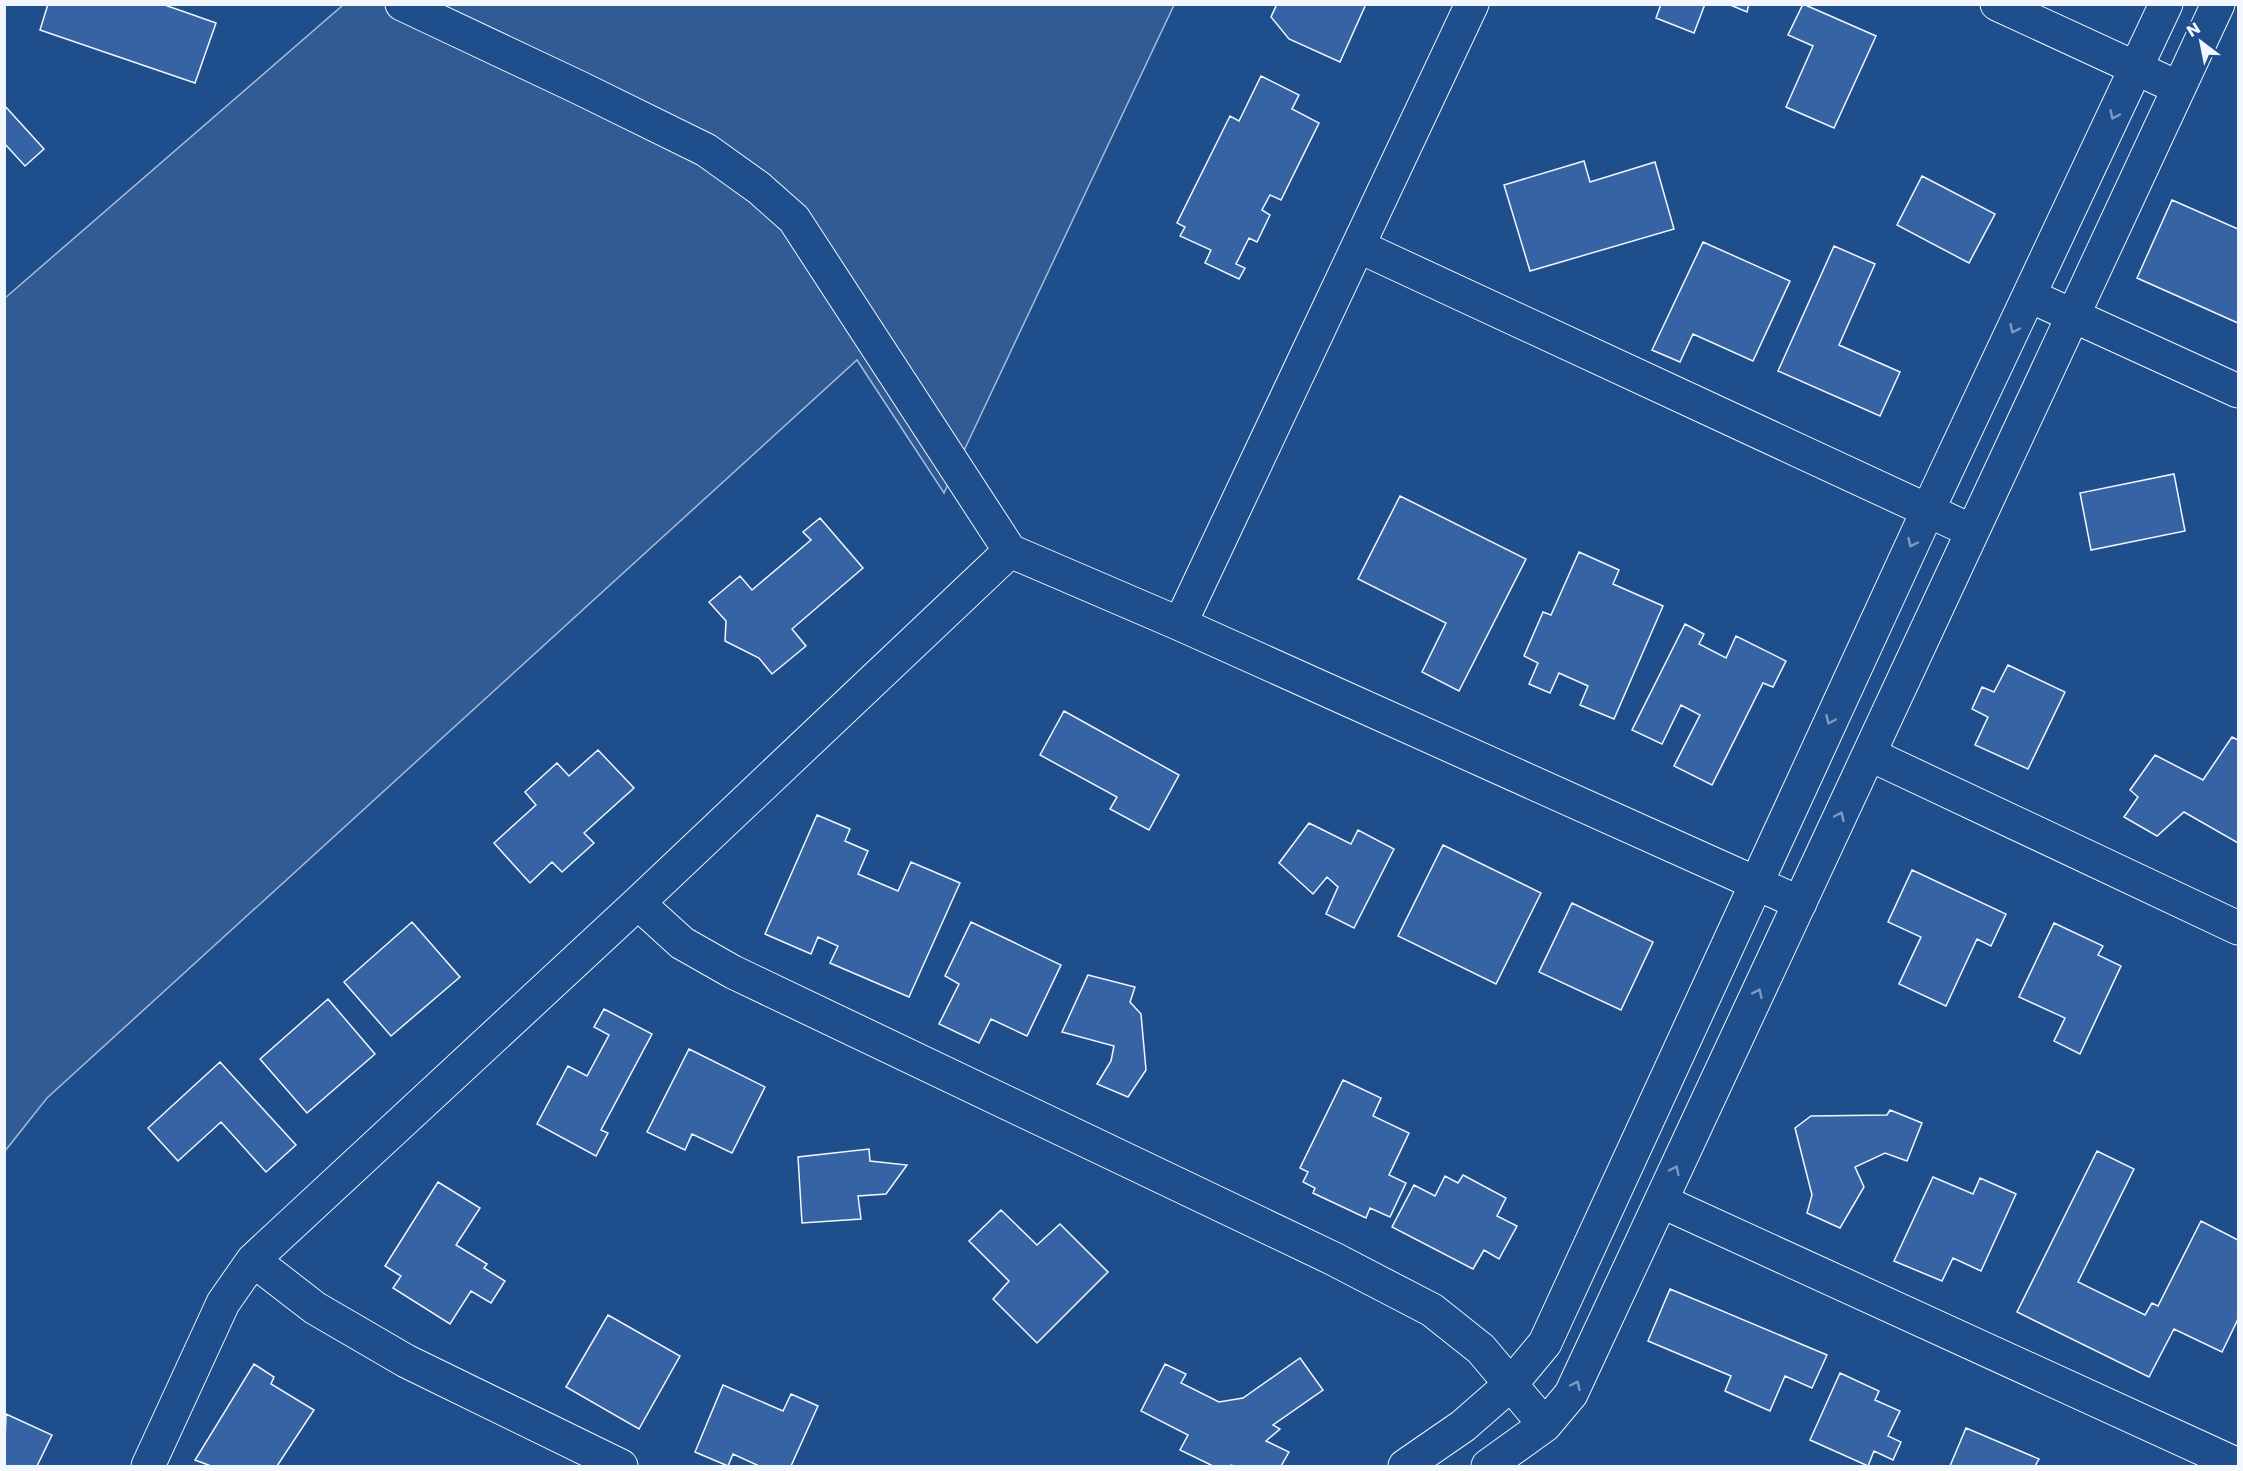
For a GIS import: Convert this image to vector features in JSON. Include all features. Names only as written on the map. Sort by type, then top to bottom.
[{"type":"street","points":[[402,4],[706,150],[759,188],[794,219],[1010,551],[1180,624],[1800,903]]},
{"type":"street","points":[[1180,624],[1472,4]]},
{"type":"street","points":[[1997,4],[2179,88]]},
{"type":"street","points":[[1405,1467],[1463,1426],[1511,1384],[1545,1343],[1755,883],[2166,4]]},
{"type":"street","points":[[1488,1467],[1545,1425],[1571,1394],[2218,4]]},
{"type":"street","points":[[1358,246],[1972,531]]},
{"type":"street","points":[[2030,296],[2238,391]]},
{"type":"street","points":[[148,1467],[223,1303],[253,1260],[638,903],[1010,551]]},
{"type":"street","points":[[1869,754],[2238,928]]},
{"type":"street","points":[[638,903],[682,943],[733,972],[1334,1259],[1432,1310],[1481,1349],[1545,1425]]},
{"type":"street","points":[[1661,1201],[2238,1465]]},
{"type":"street","points":[[253,1260],[315,1308],[406,1361],[621,1467]]},
{"type":"shaded area","points":[[343,5],[1174,5],[944,493],[857,360],[47,1098],[5,1151],[5,298]]},
{"type":"building","points":[[48,4],[162,4],[216,23],[195,83],[40,30]]},
{"type":"building","points":[[1277,4],[1366,4],[1340,62],[1289,39],[1271,17]]},
{"type":"building","points":[[1661,4],[1705,4],[1694,33],[1656,18]]},
{"type":"building","points":[[1728,4],[1749,4],[1747,12]]},
{"type":"building","points":[[1803,4],[1876,36],[1834,128],[1786,107],[1813,46],[1788,35]]},
{"type":"building","points":[[1261,76],[1299,95],[1292,109],[1319,123],[1281,200],[1270,195],[1262,210],[1270,215],[1257,242],[1249,238],[1236,264],[1245,268],[1239,279],[1205,263],[1211,250],[1180,236],[1185,227],[1177,223],[1230,116],[1239,121]]},
{"type":"building","points":[[4,105],[44,149],[25,166],[4,143]]},
{"type":"building","points":[[1584,161],[1590,182],[1655,162],[1674,229],[1530,271],[1504,185]]},
{"type":"building","points":[[1922,176],[1995,214],[1969,263],[1897,225]]},
{"type":"building","points":[[2172,200],[2238,229],[2238,323],[2137,278]]},
{"type":"building","points":[[1703,242],[1790,281],[1753,361],[1693,334],[1680,362],[1652,350]]},
{"type":"building","points":[[1834,246],[1875,264],[1839,345],[1900,372],[1880,416],[1778,371]]},
{"type":"building","points":[[2174,474],[2185,531],[2091,550],[2080,493]]},
{"type":"building","points":[[1400,496],[1526,559],[1459,691],[1422,672],[1446,623],[1358,579]]},
{"type":"building","points":[[820,518],[863,568],[792,629],[806,646],[772,674],[759,658],[725,641],[726,621],[709,602],[740,576],[752,590],[811,540],[803,532]]},
{"type":"building","points":[[1579,552],[1619,570],[1613,584],[1663,606],[1614,719],[1580,705],[1588,686],[1559,673],[1550,693],[1529,684],[1538,663],[1524,656],[1543,612],[1551,615]]},
{"type":"building","points":[[1685,624],[1704,634],[1699,644],[1726,658],[1736,636],[1786,661],[1773,687],[1763,683],[1712,785],[1674,766],[1700,715],[1681,705],[1662,744],[1632,730]]},
{"type":"building","points":[[2008,665],[2065,692],[2028,769],[1975,745],[1988,717],[1972,709],[1982,687],[1994,692]]},
{"type":"building","points":[[1064,711],[1179,775],[1149,830],[1110,809],[1117,797],[1040,755]]},
{"type":"building","points":[[2232,737],[2238,740],[2238,843],[2184,812],[2157,836],[2124,817],[2138,797],[2130,790],[2155,755],[2203,780]]},
{"type":"building","points":[[598,750],[634,788],[584,833],[594,843],[562,872],[552,862],[530,883],[494,843],[536,805],[525,792],[557,763],[569,776]]},
{"type":"building","points":[[817,815],[850,829],[845,841],[868,851],[858,874],[898,891],[911,862],[960,883],[909,997],[830,963],[838,946],[818,937],[811,954],[765,934]]},
{"type":"building","points":[[1309,823],[1351,844],[1358,830],[1394,849],[1354,928],[1326,914],[1338,887],[1327,877],[1313,894],[1279,863]]},
{"type":"building","points":[[1443,845],[1541,893],[1496,984],[1398,936]]},
{"type":"building","points":[[1912,870],[2006,914],[1991,946],[1977,939],[1946,1006],[1899,984],[1921,937],[1888,922]]},
{"type":"building","points":[[1572,903],[1653,942],[1621,1010],[1539,972]]},
{"type":"building","points":[[412,922],[460,977],[391,1036],[344,982]]},
{"type":"building","points":[[971,922],[1061,965],[1027,1036],[991,1019],[979,1043],[939,1024],[959,984],[945,976]]},
{"type":"building","points":[[2054,923],[2103,946],[2098,955],[2121,966],[2080,1054],[2054,1041],[2065,1018],[2019,997]]},
{"type":"building","points":[[1088,975],[1135,987],[1130,1002],[1141,1014],[1146,1070],[1128,1097],[1097,1084],[1111,1061],[1114,1046],[1062,1032]]},
{"type":"building","points":[[328,999],[375,1054],[307,1113],[260,1059]]},
{"type":"building","points":[[604,1009],[652,1034],[601,1130],[608,1133],[596,1156],[537,1124],[568,1066],[587,1076],[609,1035],[594,1027]]},
{"type":"building","points":[[689,1049],[765,1087],[732,1153],[692,1134],[685,1150],[647,1132]]},
{"type":"building","points":[[220,1062],[296,1145],[266,1172],[221,1122],[178,1161],[148,1128]]},
{"type":"building","points":[[1343,1080],[1381,1098],[1373,1116],[1409,1133],[1389,1175],[1406,1183],[1390,1217],[1370,1208],[1366,1218],[1313,1193],[1315,1188],[1303,1182],[1308,1172],[1300,1168]]},
{"type":"building","points":[[1890,1110],[1922,1123],[1907,1161],[1885,1153],[1855,1167],[1864,1187],[1840,1228],[1807,1213],[1812,1195],[1795,1128],[1811,1116],[1887,1115]]},
{"type":"building","points":[[869,1149],[870,1161],[907,1165],[886,1194],[858,1196],[861,1219],[802,1223],[798,1157]]},
{"type":"building","points":[[2097,1151],[2134,1169],[2078,1282],[2145,1315],[2152,1303],[2158,1306],[2201,1221],[2238,1240],[2238,1319],[2222,1352],[2174,1329],[2149,1377],[2017,1312]]},
{"type":"building","points":[[1463,1175],[1506,1198],[1497,1216],[1517,1226],[1499,1259],[1484,1250],[1473,1269],[1392,1227],[1414,1185],[1435,1196],[1445,1176],[1458,1183]]},
{"type":"building","points":[[1933,1177],[1973,1194],[1980,1178],[2016,1194],[1981,1271],[1953,1258],[1942,1281],[1894,1261]]},
{"type":"building","points":[[438,1182],[480,1208],[456,1245],[487,1264],[484,1268],[505,1281],[491,1303],[471,1291],[450,1324],[393,1288],[401,1276],[385,1266]]},
{"type":"building","points":[[1001,1210],[1037,1245],[1060,1224],[1108,1272],[1037,1343],[993,1299],[1009,1281],[969,1241]]},
{"type":"building","points":[[1670,1289],[1827,1355],[1812,1388],[1785,1376],[1770,1411],[1725,1391],[1731,1376],[1648,1341]]},
{"type":"building","points":[[608,1315],[680,1356],[639,1429],[566,1387]]},
{"type":"building","points":[[1300,1358],[1323,1390],[1273,1425],[1280,1429],[1266,1441],[1289,1452],[1281,1466],[1213,1466],[1180,1450],[1188,1435],[1141,1411],[1165,1364],[1186,1374],[1181,1383],[1219,1402],[1243,1398]]},
{"type":"building","points":[[254,1364],[274,1377],[271,1384],[314,1410],[277,1466],[211,1466],[195,1460]]},
{"type":"building","points":[[1840,1373],[1879,1391],[1875,1400],[1900,1411],[1888,1436],[1901,1442],[1893,1460],[1874,1451],[1868,1466],[1810,1440]]},
{"type":"building","points":[[723,1385],[783,1411],[791,1394],[818,1406],[791,1466],[756,1466],[733,1454],[728,1466],[695,1452]]},
{"type":"building","points":[[6,1414],[52,1435],[37,1466],[4,1466]]},
{"type":"building","points":[[1966,1428],[2039,1459],[2035,1466],[1950,1466]]}]
